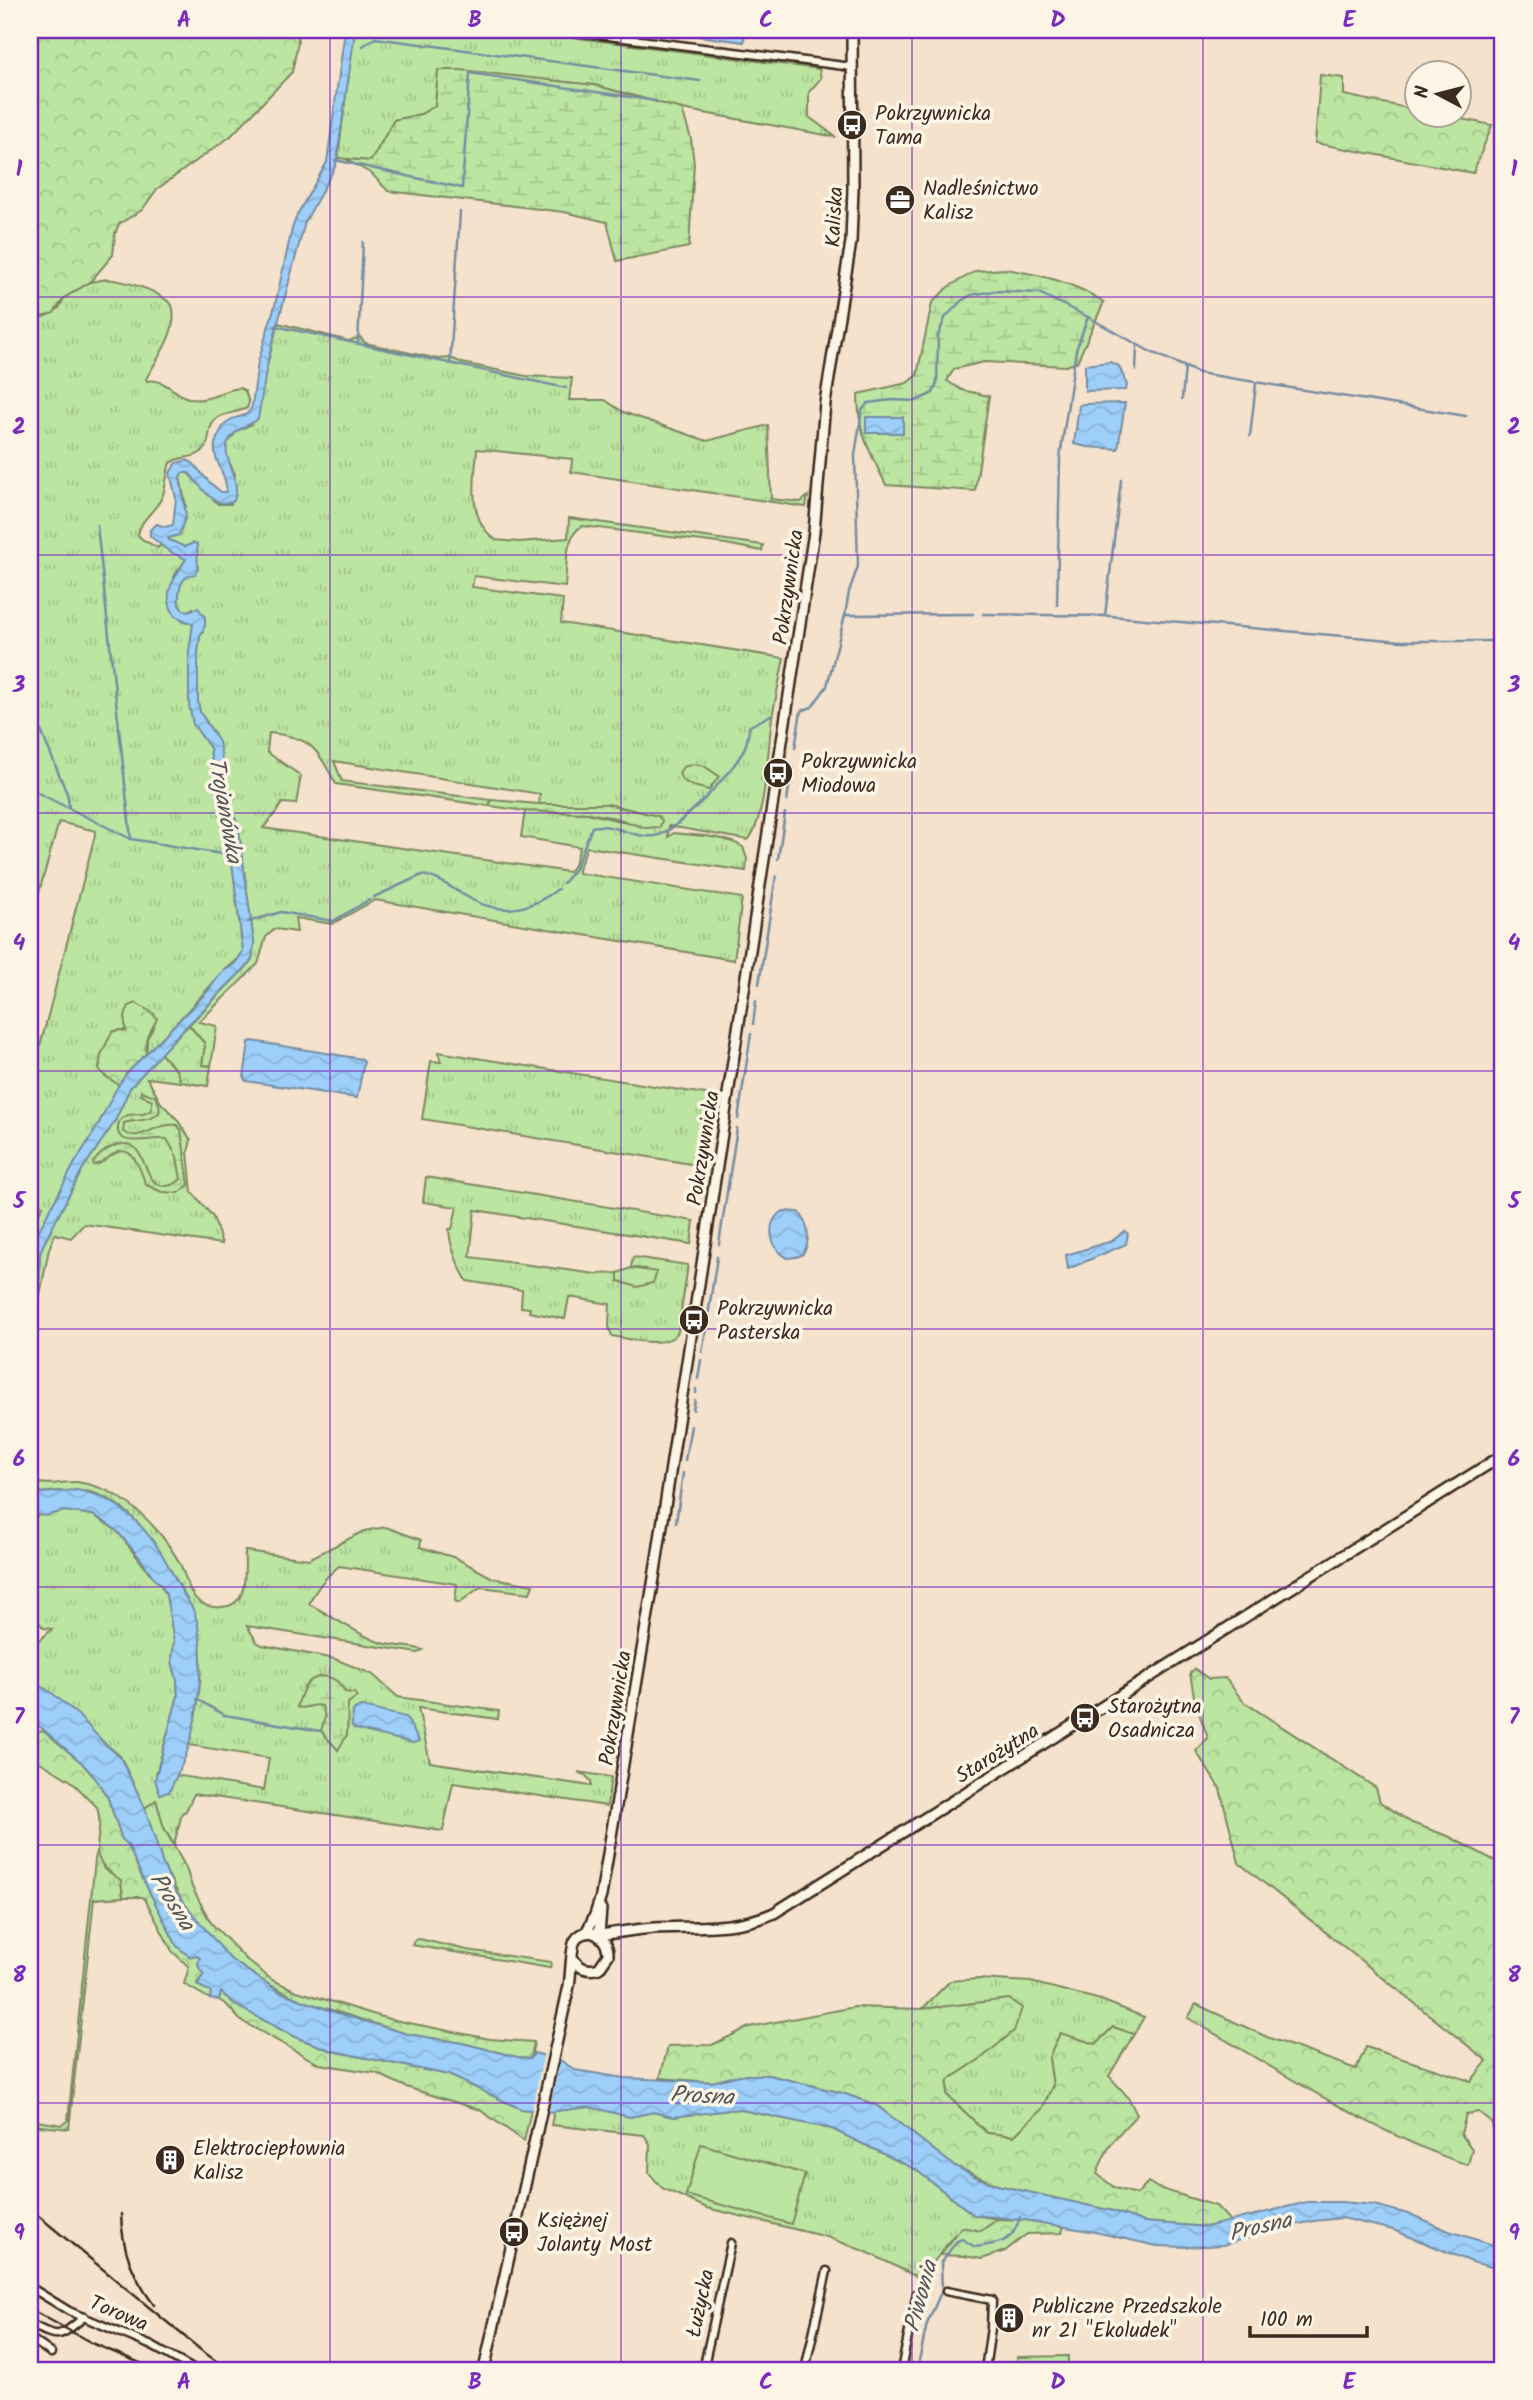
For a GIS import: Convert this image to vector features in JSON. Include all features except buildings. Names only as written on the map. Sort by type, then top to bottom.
[{"type":"street","points":[[561,30],[852,67]]},
{"type":"street","name":"Kaliska","points":[[825,403],[851,242],[852,30]]},
{"type":"street","name":"Pokrzywnicka","points":[[586,1933],[596,1915],[601,1896],[654,1578],[808,571],[817,507],[825,403]]},
{"type":"street","name":"Starożytna","points":[[599,1935],[629,1930],[731,1925],[774,1913],[1503,1455]]},
{"type":"street","name":"Pokrzywnicka","points":[[599,1935],[601,1896]]},
{"type":"street","points":[[601,1909],[603,1916],[612,1926],[629,1930]]},
{"type":"street","points":[[569,1986],[575,1978],[603,1964],[615,1941],[629,1930]]},
{"type":"street","points":[[484,2370],[569,1986],[573,1943],[586,1933],[599,1935],[609,1949]]},
{"type":"street","points":[[573,1958],[582,1968],[588,1970]]},
{"type":"street","name":"Łużycka","points":[[703,2370],[731,2243]]},
{"type":"street","points":[[805,2370],[827,2271]]},
{"type":"street","name":"Torowa","points":[[30,2287],[84,2318],[152,2346],[195,2370]]},
{"type":"street","points":[[946,2291],[992,2300],[985,2370]]},
{"type":"street","points":[[901,2370],[918,2293]]},
{"type":"street","points":[[30,2324],[58,2336],[84,2318]]},
{"type":"street","points":[[30,2338],[51,2353]]},
{"type":"street","points":[[221,2370],[247,2366],[259,2370]]},
{"type":"green space","points":[[30,30],[297,30],[298,42],[292,72],[231,136],[157,189],[142,210],[119,224],[113,255],[90,282],[64,298],[54,313],[30,321]]},
{"type":"green space","points":[[354,30],[516,30],[819,69],[821,78],[809,92],[809,117],[836,137],[682,109],[594,85],[438,70],[435,106],[421,114],[394,120],[371,161],[338,158]]},
{"type":"green space","points":[[438,70],[461,70],[594,85],[682,109],[691,139],[694,164],[689,247],[617,261],[607,222],[564,212],[388,191],[372,174],[345,159],[371,161],[394,120],[421,114],[435,106]]},
{"type":"green space","points":[[1320,75],[1344,78],[1344,95],[1404,107],[1404,130],[1474,130],[1474,121],[1492,125],[1473,173],[1315,143]]},
{"type":"green space","points":[[1005,269],[1057,280],[1104,302],[1077,362],[1066,366],[984,362],[954,369],[947,381],[962,390],[989,396],[975,491],[886,485],[862,431],[858,394],[907,383],[917,375],[932,303],[948,287],[976,271]]},
{"type":"green space","points":[[107,279],[133,284],[172,305],[174,314],[170,333],[147,381],[165,384],[192,399],[205,399],[240,388],[245,391],[249,402],[247,408],[216,419],[204,450],[170,463],[162,497],[142,524],[138,535],[158,548],[160,545],[186,559],[174,576],[181,620],[193,624],[189,667],[193,724],[210,748],[217,797],[228,829],[243,951],[146,1054],[147,1038],[154,1027],[112,1032],[101,1055],[99,1069],[119,1085],[30,1249],[30,1218],[38,1214],[43,1206],[30,1198],[30,1085],[96,831],[59,822],[30,924],[30,321],[59,308],[64,298],[90,282]]},
{"type":"green space","points":[[278,323],[349,341],[360,337],[365,343],[438,359],[451,358],[462,363],[526,376],[572,378],[569,400],[605,400],[623,412],[707,441],[768,425],[771,499],[801,502],[808,496],[806,507],[571,472],[572,459],[477,449],[475,473],[476,510],[486,531],[496,540],[519,542],[568,538],[569,518],[763,545],[762,551],[583,526],[572,536],[569,544],[565,587],[474,576],[472,587],[563,599],[561,623],[784,658],[772,717],[759,817],[748,840],[669,826],[668,837],[674,833],[709,837],[727,840],[743,847],[747,859],[746,871],[587,847],[578,870],[578,873],[742,898],[734,960],[375,900],[332,924],[295,918],[297,932],[275,929],[266,937],[258,964],[199,1022],[217,1026],[211,1066],[202,1065],[205,1044],[189,1025],[247,966],[252,959],[254,943],[238,825],[227,800],[226,781],[215,735],[200,712],[198,702],[198,652],[203,632],[193,608],[188,611],[179,606],[179,588],[194,562],[197,545],[193,543],[185,547],[168,538],[176,536],[186,506],[181,473],[188,473],[218,504],[231,504],[235,474],[226,456],[226,445],[237,431],[252,424]],"holes":[[[269,733],[283,735],[311,746],[336,784],[490,806],[491,800],[342,781],[334,761],[540,794],[539,804],[607,804],[658,816],[631,824],[588,813],[525,811],[521,837],[580,847],[569,872],[263,828],[282,803],[296,804],[301,776],[267,752]]]},
{"type":"green space","points":[[694,764],[704,766],[719,776],[709,790],[691,785],[681,777],[679,773],[683,767]]},
{"type":"green space","points":[[491,800],[539,804],[607,804],[658,816],[662,820],[660,827],[645,828],[616,818],[588,813],[525,811],[490,806]]},
{"type":"green space","points":[[136,1003],[154,1014],[157,1019],[147,1038],[146,1054],[119,1085],[99,1069],[101,1055],[112,1032],[126,1031],[126,1012],[129,1006]]},
{"type":"green space","points":[[189,1025],[205,1044],[202,1065],[211,1066],[208,1086],[181,1082],[177,1071],[160,1053]]},
{"type":"green space","points":[[438,1052],[712,1095],[703,1166],[422,1119],[431,1061],[441,1062]]},
{"type":"green space","points":[[160,1053],[177,1071],[181,1082],[147,1078],[161,1103],[176,1118],[191,1140],[188,1152],[192,1192],[213,1217],[222,1244],[84,1224],[71,1238],[55,1234],[49,1249],[39,1300],[30,1390],[30,1334],[43,1245],[82,1170],[114,1123],[130,1088]]},
{"type":"green space","points":[[141,1091],[155,1096],[159,1111],[151,1118],[124,1123],[123,1132],[136,1135],[162,1126],[177,1125],[181,1130],[189,1185],[179,1193],[162,1192],[146,1185],[136,1161],[127,1152],[121,1151],[103,1162],[95,1165],[93,1163],[108,1149],[125,1144],[134,1147],[139,1153],[157,1184],[171,1185],[181,1179],[177,1157],[167,1139],[129,1140],[119,1134],[118,1124],[124,1117],[144,1114],[151,1110],[152,1101],[141,1095]]},
{"type":"green space","points":[[426,1177],[694,1221],[691,1244],[475,1210],[470,1257],[596,1274],[618,1273],[618,1281],[644,1269],[631,1268],[633,1257],[688,1265],[678,1332],[665,1341],[657,1342],[612,1336],[609,1327],[610,1304],[569,1297],[565,1319],[529,1312],[530,1308],[521,1307],[522,1290],[467,1281],[455,1256],[449,1229],[452,1229],[457,1207],[423,1202]]},
{"type":"green space","points":[[631,1268],[657,1272],[653,1283],[637,1287],[618,1281],[618,1273]]},
{"type":"green space","points":[[30,1480],[48,1484],[83,1483],[122,1499],[148,1520],[163,1538],[176,1556],[197,1600],[212,1607],[231,1605],[241,1594],[245,1577],[245,1551],[309,1559],[364,1531],[386,1527],[421,1540],[420,1547],[456,1558],[493,1578],[533,1585],[530,1593],[480,1587],[459,1603],[455,1601],[457,1584],[339,1566],[321,1583],[309,1604],[361,1634],[385,1644],[423,1650],[418,1653],[247,1626],[262,1645],[335,1659],[372,1674],[398,1697],[499,1711],[498,1719],[418,1708],[430,1762],[591,1786],[591,1781],[578,1772],[611,1777],[607,1806],[453,1783],[443,1831],[194,1794],[186,1811],[182,1813],[174,1845],[164,1828],[156,1801],[145,1808],[120,1756],[30,1680],[30,1630],[40,1640],[52,1629],[44,1628],[30,1613],[30,1513],[36,1516],[65,1511],[93,1515],[117,1531],[160,1583],[166,1595],[174,1641],[172,1661],[178,1696],[156,1774],[169,1792],[176,1775],[264,1790],[269,1758],[189,1745],[200,1684],[201,1653],[196,1619],[167,1564],[148,1535],[124,1510],[110,1500],[87,1492],[53,1491],[30,1494]]},
{"type":"green space","points":[[1195,1669],[1209,1679],[1225,1678],[1244,1702],[1376,1788],[1380,1802],[1412,1823],[1448,1836],[1503,1865],[1503,2150],[1495,2142],[1492,2123],[1479,2112],[1466,2114],[1461,2134],[1472,2149],[1468,2165],[1431,2151],[1325,2098],[1188,2018],[1196,2004],[1267,2037],[1356,2069],[1366,2047],[1471,2081],[1487,2061],[1239,1863],[1220,1789],[1196,1751],[1208,1738],[1195,1702],[1190,1673]]},
{"type":"green space","points":[[322,1676],[336,1681],[345,1692],[354,1693],[357,1697],[348,1703],[347,1735],[338,1750],[321,1731],[325,1717],[322,1706],[297,1707],[307,1683]]},
{"type":"green space","points":[[43,1730],[82,1763],[108,1798],[122,1839],[128,1844],[177,1946],[200,1958],[204,1974],[197,1983],[211,1992],[210,1999],[184,1984],[189,1967],[172,1951],[145,1899],[123,1897],[121,1880],[101,1863],[97,1846],[97,1807],[71,1781],[30,1756],[30,1735]]},
{"type":"green space","points":[[156,1800],[164,1828],[211,1923],[247,1960],[272,1980],[297,1991],[389,2019],[490,2039],[534,2042],[531,2058],[407,2034],[300,2000],[264,1982],[230,1959],[184,1905],[163,1865],[145,1808]]},
{"type":"green space","points":[[96,1850],[104,1869],[121,1879],[123,1897],[94,1899],[69,2129],[30,2125],[30,2120],[62,2125],[68,2120]]},
{"type":"green space","points":[[419,1939],[467,1950],[551,1962],[550,1968],[412,1945]]},
{"type":"green space","points":[[978,1979],[1031,1982],[1101,2000],[1144,2017],[1134,2034],[1113,2027],[1096,2044],[1049,2058],[1053,2085],[1042,2109],[1014,2136],[987,2133],[947,2095],[948,2080],[983,2057],[1009,2000],[922,2009],[950,1981]]},
{"type":"green space","points":[[220,1992],[237,2006],[295,2037],[333,2051],[449,2075],[521,2109],[531,2110],[524,2141],[480,2110],[406,2087],[376,2073],[319,2064],[240,2020],[219,2000]]},
{"type":"green space","points":[[1009,1999],[1022,2008],[1014,2031],[983,2057],[948,2080],[947,2095],[987,2133],[1014,2136],[1042,2109],[1053,2085],[1049,2058],[1060,2033],[1096,2044],[1113,2027],[1134,2034],[1109,2076],[1128,2097],[1137,2115],[1113,2142],[1097,2174],[1115,2188],[1137,2194],[1148,2182],[1158,2188],[1216,2206],[1231,2222],[1206,2227],[1144,2222],[1113,2211],[997,2185],[953,2165],[876,2105],[842,2093],[769,2075],[740,2075],[712,2082],[660,2078],[668,2046],[712,2045],[749,2027],[855,2007],[922,2009]]},
{"type":"green space","points":[[590,2106],[630,2117],[653,2112],[673,2117],[737,2109],[832,2129],[915,2169],[974,2215],[998,2219],[981,2231],[954,2235],[921,2279],[869,2253],[827,2237],[707,2208],[662,2188],[649,2173],[650,2144],[644,2135],[551,2125],[554,2111]]},
{"type":"green space","points":[[701,2144],[805,2174],[791,2224],[686,2195]]},
{"type":"green space","points":[[998,2219],[1064,2226],[1062,2233],[1027,2234],[1005,2251],[982,2259],[940,2255],[962,2227],[981,2231]]},
{"type":"green space","points":[[1068,2356],[1068,2370],[1017,2370],[1017,2357]]},
{"type":"water","name":"Trojanówka","points":[[345,30],[354,30],[354,39],[336,165],[305,222],[268,360],[258,419],[228,441],[227,456],[236,491],[234,501],[221,503],[215,500],[189,473],[182,473],[180,477],[186,516],[179,535],[168,538],[185,547],[197,544],[198,569],[183,581],[179,590],[179,605],[188,611],[198,608],[205,617],[198,652],[198,702],[200,712],[219,742],[227,800],[238,825],[254,943],[252,959],[130,1088],[114,1123],[82,1170],[43,1245],[30,1334],[31,1245],[76,1161],[126,1074],[207,992],[222,972],[235,964],[243,951],[228,829],[217,797],[210,748],[193,724],[189,705],[189,651],[193,624],[175,616],[169,600],[171,586],[186,559],[170,552],[150,536],[150,530],[157,524],[165,527],[173,525],[176,498],[170,473],[176,463],[187,460],[193,463],[209,482],[221,492],[226,492],[215,444],[227,422],[245,415],[252,406],[258,362],[275,305],[292,229],[327,162]]},
{"type":"water","points":[[653,30],[745,30],[744,42]]},
{"type":"water","points":[[1110,362],[1119,366],[1127,385],[1126,390],[1085,391],[1085,365]]},
{"type":"water","points":[[1125,403],[1118,449],[1074,444],[1079,406]]},
{"type":"water","points":[[866,417],[903,417],[903,433],[866,433]]},
{"type":"water","points":[[249,1042],[362,1059],[364,1062],[357,1098],[246,1081],[244,1078]]},
{"type":"water","points":[[784,1211],[798,1212],[806,1225],[807,1242],[803,1254],[799,1256],[788,1258],[773,1242],[771,1227],[778,1215]]},
{"type":"water","points":[[1125,1231],[1128,1234],[1126,1244],[1068,1269],[1066,1255],[1112,1241]]},
{"type":"water","points":[[77,1490],[113,1503],[142,1528],[162,1554],[195,1614],[199,1629],[201,1664],[198,1702],[187,1752],[169,1792],[160,1794],[155,1780],[178,1696],[172,1661],[174,1641],[166,1594],[141,1559],[117,1531],[105,1522],[93,1515],[65,1511],[44,1516],[30,1513],[30,1494]]},
{"type":"water","name":"Prosna","points":[[30,1680],[52,1693],[78,1715],[120,1757],[145,1808],[163,1865],[176,1893],[230,1959],[280,1992],[407,2034],[462,2043],[517,2057],[531,2058],[534,2053],[560,2060],[575,2070],[624,2078],[712,2082],[740,2075],[769,2075],[842,2093],[876,2105],[953,2165],[976,2177],[997,2185],[1113,2211],[1144,2222],[1206,2227],[1307,2202],[1374,2205],[1412,2215],[1449,2231],[1503,2248],[1503,2270],[1472,2262],[1393,2230],[1342,2218],[1285,2227],[1223,2245],[1189,2247],[1157,2246],[1095,2232],[974,2215],[915,2169],[832,2129],[737,2109],[673,2117],[653,2112],[630,2117],[590,2107],[549,2112],[521,2109],[449,2075],[333,2051],[295,2037],[237,2006],[221,1992],[219,2000],[210,1999],[211,1992],[197,1985],[204,1974],[198,1963],[200,1958],[196,1955],[190,1957],[177,1946],[128,1845],[122,1839],[108,1798],[82,1763],[30,1718]]},
{"type":"water","points":[[362,1707],[406,1717],[419,1741],[413,1743],[355,1729],[352,1726],[353,1711]]},
{"type":"pier","points":[[544,2052],[561,2056],[548,2115],[531,2113]]},
{"type":"waterway","points":[[363,46],[375,38],[700,81]]},
{"type":"waterway","points":[[335,160],[462,188],[470,73],[656,101]]},
{"type":"waterway","points":[[450,364],[460,212]]},
{"type":"waterway","points":[[358,344],[363,242]]},
{"type":"waterway","points":[[845,615],[858,566],[855,455],[862,410],[868,403],[916,401],[933,393],[937,383],[938,336],[945,318],[961,301],[971,295],[994,291],[1039,293],[1149,351],[1199,373],[1466,416]]},
{"type":"waterway","points":[[1057,605],[1060,457],[1076,350],[1088,317]]},
{"type":"waterway","points":[[275,326],[566,388]]},
{"type":"waterway","points":[[1136,371],[1137,346]]},
{"type":"waterway","points":[[1182,399],[1185,367]]},
{"type":"waterway","points":[[1250,436],[1256,384]]},
{"type":"waterway","points":[[1105,616],[1121,480]]},
{"type":"waterway","points":[[97,525],[131,839]]},
{"type":"waterway","points":[[795,748],[801,711],[812,707],[827,686],[845,615],[973,614]]},
{"type":"waterway","points":[[983,614],[1110,616],[1401,641],[1503,641]]},
{"type":"waterway","points":[[30,704],[68,796],[69,809]]},
{"type":"waterway","points":[[563,883],[575,869],[592,827],[608,827],[655,836],[677,824],[731,769],[745,747],[750,726],[771,715]]},
{"type":"waterway","points":[[787,801],[792,767]]},
{"type":"waterway","name":"Trojanówka","points":[[30,789],[131,839],[234,856]]},
{"type":"waterway","points":[[778,859],[785,813]]},
{"type":"waterway","points":[[374,897],[422,875],[438,880],[475,901],[499,908],[523,907],[558,889]]},
{"type":"waterway","points":[[759,984],[776,876]]},
{"type":"waterway","points":[[248,922],[281,912],[333,921],[369,900]]},
{"type":"waterway","points":[[753,1024],[756,1001]]},
{"type":"waterway","points":[[738,1119],[751,1034]]},
{"type":"waterway","points":[[719,1244],[737,1128]]},
{"type":"waterway","points":[[708,1316],[717,1257]]},
{"type":"waterway","points":[[702,1352],[706,1330]]},
{"type":"waterway","points":[[698,1379],[701,1360]]},
{"type":"waterway","points":[[693,1410],[695,1400]]},
{"type":"waterway","points":[[685,1460],[691,1426]]},
{"type":"waterway","points":[[676,1523],[683,1473]]},
{"type":"waterway","points":[[197,1699],[224,1715],[321,1731]]},
{"type":"waterway","name":"Piwonia","points":[[917,2370],[927,2324],[942,2290],[941,2262],[957,2241],[962,2239],[975,2247],[1004,2241],[1013,2233],[1020,2217]]},
{"type":"railway","points":[[30,2209],[202,2351],[229,2370]]},
{"type":"railway","points":[[121,2214],[130,2262],[154,2305]]},
{"type":"railway","points":[[30,2309],[92,2343],[157,2370]]},
{"type":"place","name":"Pokrzywnicka Tama","points":[[852,125]]},
{"type":"place","name":"Nadleśnictwo Kalisz","points":[[900,200]]},
{"type":"place","name":"Pokrzywnicka Miodowa","points":[[778,773]]},
{"type":"place","name":"Pokrzywnicka Pasterska","points":[[694,1320]]},
{"type":"place","name":"Starożytna Osadnicza","points":[[1085,1718]]},
{"type":"place","name":"Elektrociepłownia Kalisz","points":[[170,2160]]},
{"type":"place","name":"Księżnej Jolanty Most","points":[[514,2232]]},
{"type":"place","name":"Publiczne Przedszkole nr 21 \"Ekoludek\"","points":[[1009,2318]]}]
